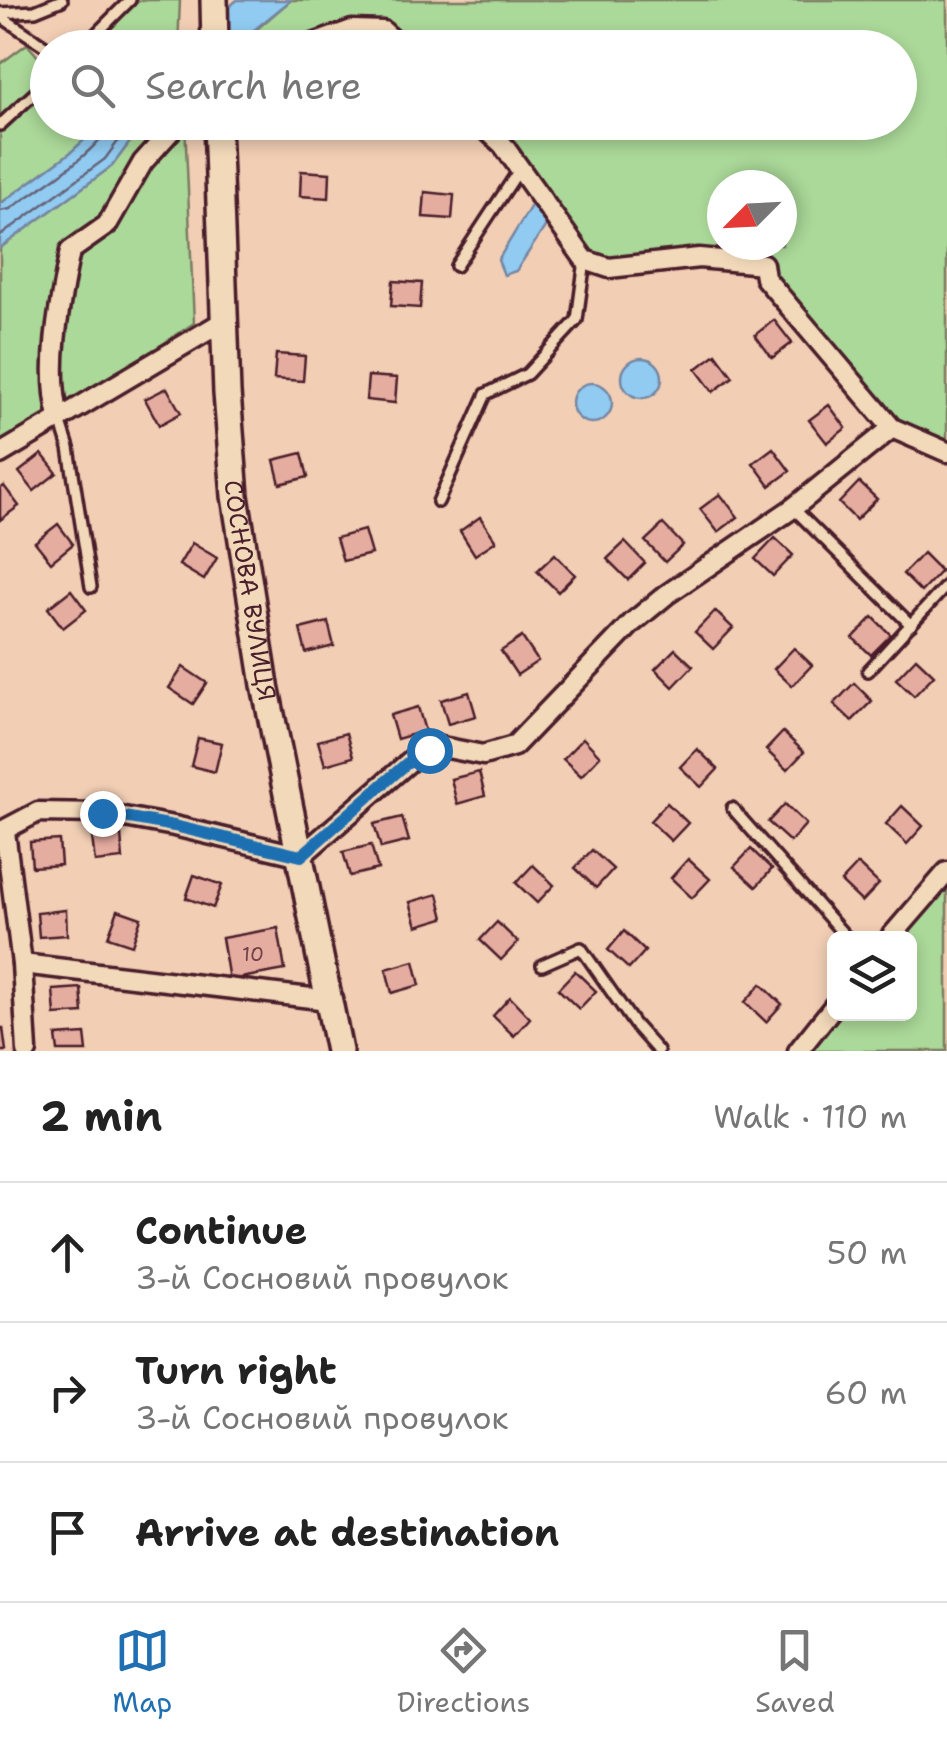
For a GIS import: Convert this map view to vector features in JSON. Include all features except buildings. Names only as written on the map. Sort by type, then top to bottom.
[{"type":"street","points":[[214,0],[215,30]]},
{"type":"street","points":[[352,30],[383,30]]},
{"type":"street","points":[[59,417],[54,396],[57,333],[70,251],[107,225],[143,162],[162,140]]},
{"type":"street","name":"СОСНОВА ВУЛИЦЯ","points":[[218,140],[234,496],[245,573],[340,1051]]},
{"type":"street","points":[[498,140],[585,260],[608,268],[699,258],[762,264],[765,278],[892,428],[947,452]]},
{"type":"street","points":[[0,454],[224,321]]},
{"type":"street","points":[[28,1051],[22,964],[3,832],[38,812],[102,813],[301,856],[417,755],[442,747],[483,756],[514,746],[632,623],[792,508],[892,428]]},
{"type":"street","points":[[896,931],[947,872]]},
{"type":"street","points":[[22,964],[328,1000]]},
{"type":"street","points":[[798,1051],[827,1015]]},
{"type":"lane","points":[[0,14],[34,11],[62,0]]},
{"type":"lane","points":[[100,30],[130,0]]},
{"type":"lane","points":[[0,14],[30,35]]},
{"type":"lane","points":[[0,125],[30,98]]},
{"type":"lane","points":[[456,266],[520,168]]},
{"type":"lane","points":[[438,502],[486,394],[527,374],[577,320],[585,260]]},
{"type":"lane","points":[[59,417],[69,448],[91,587]]},
{"type":"lane","points":[[792,508],[911,625]]},
{"type":"lane","points":[[868,671],[947,585]]},
{"type":"lane","points":[[732,808],[840,931]]},
{"type":"lane","points":[[542,965],[581,948],[634,1024],[658,1051]]},
{"type":"green space","points":[[140,0],[180,0],[179,30],[106,30]]},
{"type":"green space","points":[[291,0],[947,0],[947,452],[892,428],[765,278],[735,261],[585,260],[491,140],[917,140],[917,30],[257,30]]},
{"type":"green space","points":[[27,44],[30,47],[30,140],[84,140],[0,204],[0,64]]},
{"type":"green space","points":[[131,140],[186,140],[194,323],[0,454],[0,248],[112,166]]},
{"type":"green space","points":[[947,883],[947,1051],[809,1051],[834,1021],[917,1021],[917,931],[907,931]]},
{"type":"water","points":[[237,0],[291,0],[254,30],[203,30]]},
{"type":"water","points":[[84,140],[131,140],[112,166],[0,248],[0,204]]},
{"type":"water","points":[[532,204],[547,224],[516,271],[504,275],[498,260]]},
{"type":"water","points":[[642,358],[656,364],[662,378],[656,392],[642,398],[628,392],[622,378],[628,364]]},
{"type":"water","points":[[592,383],[606,389],[612,403],[606,417],[592,423],[578,417],[572,403],[578,389]]},
{"type":"route","points":[[102,813],[301,856],[406,764],[429,750]]}]
